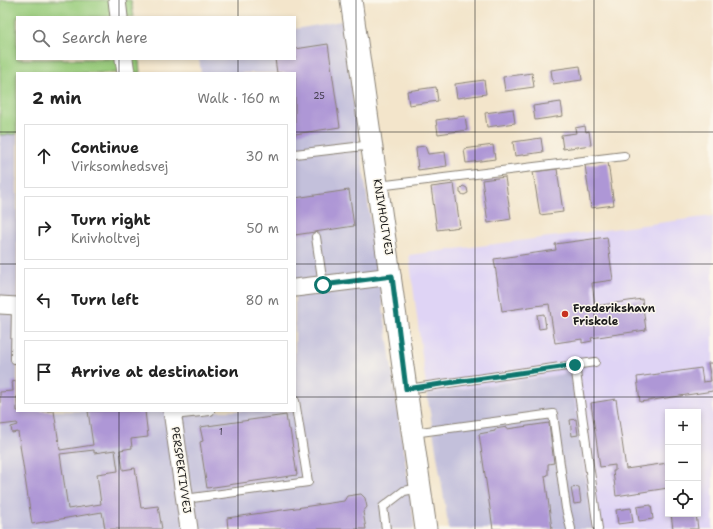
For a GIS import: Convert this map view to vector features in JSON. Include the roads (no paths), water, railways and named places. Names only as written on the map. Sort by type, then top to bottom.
[{"type":"street","points":[[117,0],[119,16]]},
{"type":"street","name":"KNIVHOLTVEJ","points":[[352,0],[392,276],[426,529]]},
{"type":"street","points":[[124,60],[126,72]]},
{"type":"street","points":[[296,288],[392,276]]},
{"type":"street","name":"PERSPEKTIVVEJ","points":[[173,413],[189,529]]},
{"type":"lane","points":[[296,154],[372,145]]},
{"type":"lane","points":[[378,186],[624,156]]},
{"type":"lane","points":[[316,237],[323,285]]},
{"type":"lane","points":[[11,306],[16,358]]},
{"type":"lane","points":[[406,389],[595,362]]},
{"type":"lane","points":[[575,365],[598,529]]},
{"type":"lane","points":[[185,499],[308,482],[296,407]]},
{"type":"lane","points":[[173,413],[192,412]]},
{"type":"lane","points":[[413,433],[553,414],[566,508],[572,529]]},
{"type":"lane","points":[[386,529],[383,507],[404,491],[420,488]]},
{"type":"place","name":"Frederikshavn Friskole","points":[[565,314]]}]
